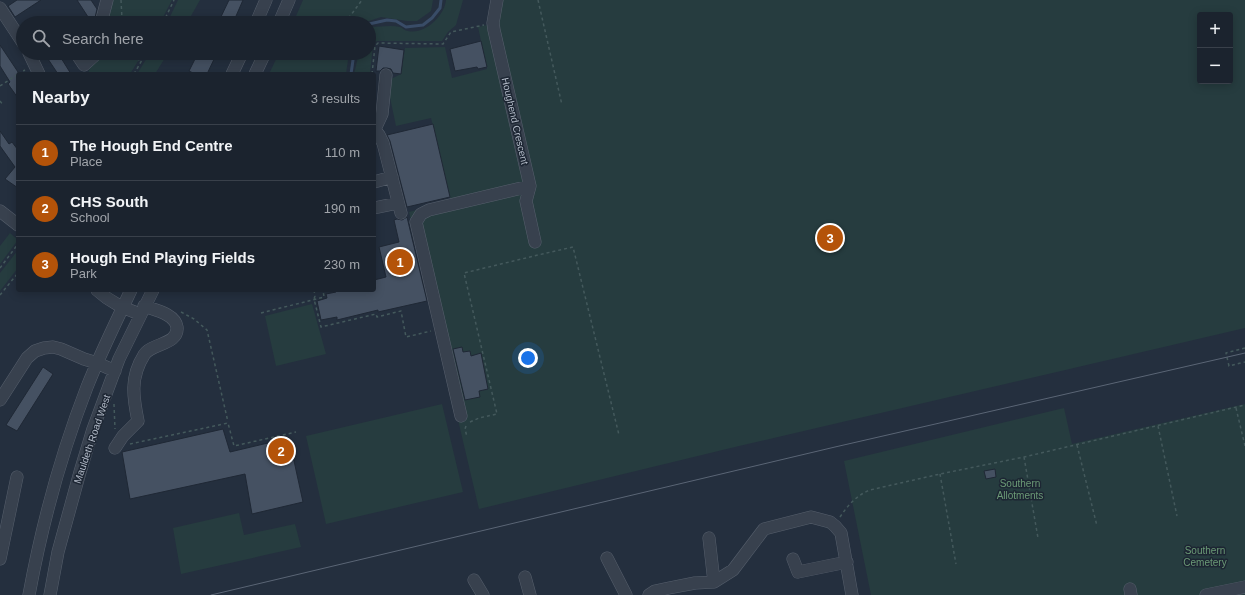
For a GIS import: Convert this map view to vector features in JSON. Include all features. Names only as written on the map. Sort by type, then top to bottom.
[{"type":"street","points":[[105,16],[107,0]]},
{"type":"street","points":[[259,16],[266,0]]},
{"type":"street","points":[[282,16],[289,0]]},
{"type":"street","name":"Houghend Crescent","points":[[497,0],[493,23],[530,186],[526,202],[535,242]]},
{"type":"street","points":[[0,8],[16,31]]},
{"type":"street","points":[[32,60],[38,72]]},
{"type":"street","points":[[81,60],[84,65],[90,60]]},
{"type":"street","points":[[233,72],[239,60]]},
{"type":"street","points":[[256,72],[262,60]]},
{"type":"street","points":[[376,125],[382,114],[386,75]]},
{"type":"street","points":[[376,132],[383,142],[399,208],[376,208]]},
{"type":"street","points":[[376,182],[392,178]]},
{"type":"street","points":[[461,416],[416,222],[421,214],[428,210],[530,186]]},
{"type":"street","points":[[0,211],[16,223]]},
{"type":"street","points":[[98,292],[123,308],[146,302]]},
{"type":"street","points":[[29,595],[36,556],[61,458],[87,387],[123,308],[128,292]]},
{"type":"street","points":[[115,448],[123,436],[138,421],[134,402],[134,383],[139,365],[145,353],[151,348],[174,338],[177,330],[176,323],[170,316],[130,292]]},
{"type":"street","name":"Mauldeth Road West","points":[[50,595],[58,552],[93,429],[114,371],[146,302]]},
{"type":"street","points":[[0,400],[27,358],[35,351],[44,348],[53,347],[62,349],[114,371]]},
{"type":"street","points":[[0,559],[17,477]]},
{"type":"street","points":[[649,595],[655,591],[670,591],[695,583],[714,582],[733,570],[764,529],[811,517],[830,522],[841,533],[852,595]]},
{"type":"street","points":[[709,538],[714,582]]},
{"type":"street","points":[[607,558],[626,595]]},
{"type":"street","points":[[792,559],[798,572],[847,562]]},
{"type":"street","points":[[525,577],[530,595]]},
{"type":"street","points":[[474,580],[479,594]]},
{"type":"street","points":[[1206,595],[1245,587]]},
{"type":"path","points":[[121,0],[122,16]]},
{"type":"path","points":[[166,16],[174,0]]},
{"type":"path","points":[[350,16],[362,0]]},
{"type":"path","points":[[538,0],[562,105]]},
{"type":"path","points":[[376,45],[378,43],[443,44],[451,32],[493,23]]},
{"type":"path","points":[[372,72],[374,60]]},
{"type":"path","points":[[135,72],[141,62]]},
{"type":"path","points":[[0,86],[16,75]]},
{"type":"path","points":[[0,101],[3,105]]},
{"type":"path","points":[[0,268],[16,247]]},
{"type":"path","points":[[467,437],[465,429],[469,423],[479,418],[497,414],[464,273],[573,248],[618,435]]},
{"type":"path","points":[[0,295],[16,275]]},
{"type":"path","points":[[314,292],[314,299],[321,328],[376,314],[377,317],[401,311],[406,337],[441,328]]},
{"type":"path","points":[[262,313],[324,297],[323,292]]},
{"type":"path","points":[[181,312],[194,319],[207,330],[234,446],[296,432]]},
{"type":"path","points":[[1245,348],[1226,353],[1229,366],[1245,362]]},
{"type":"path","points":[[112,399],[114,404],[115,448],[228,423]]},
{"type":"path","points":[[835,526],[852,501],[870,490],[1077,445],[1245,405]]},
{"type":"path","points":[[1236,408],[1245,446]]},
{"type":"path","points":[[1158,426],[1177,516]]},
{"type":"path","points":[[1077,445],[1097,526]]},
{"type":"path","points":[[1024,457],[1038,538]]},
{"type":"path","points":[[940,474],[956,564]]},
{"type":"green space","points":[[108,0],[172,0],[164,16],[104,16]]},
{"type":"green space","points":[[178,0],[200,0],[191,16],[170,16]]},
{"type":"green space","points":[[303,0],[433,0],[431,11],[417,21],[381,17],[376,19],[376,16],[296,16]]},
{"type":"green space","points":[[446,0],[463,0],[456,25],[448,32],[442,41],[376,42],[376,27],[393,26],[400,27],[407,31],[421,30],[433,23],[445,6]]},
{"type":"green space","points":[[491,0],[1245,0],[1245,328],[739,446],[479,509],[409,212],[451,201],[431,118],[396,126],[389,93],[389,80],[401,74],[405,48],[445,47],[452,78],[487,69],[478,27],[487,25]]},
{"type":"green space","points":[[92,60],[139,60],[131,72],[89,72]]},
{"type":"green space","points":[[146,60],[164,60],[156,72],[138,72]]},
{"type":"green space","points":[[276,60],[348,60],[346,72],[270,72]]},
{"type":"green space","points":[[357,60],[371,60],[370,72],[354,72]]},
{"type":"green space","points":[[10,233],[16,238],[16,243],[0,264],[0,246]]},
{"type":"green space","points":[[16,253],[16,271],[0,291],[0,273]]},
{"type":"green space","points":[[312,304],[326,354],[276,366],[265,316]]},
{"type":"green space","points":[[442,404],[463,492],[326,524],[306,436]]},
{"type":"green space","name":"Southern Allotments","points":[[1245,404],[1245,595],[871,595],[844,461],[1064,408],[1072,444]]},
{"type":"green space","points":[[239,513],[244,535],[295,524],[301,547],[181,574],[173,528]]},
{"type":"building","points":[[17,0],[41,0],[15,17],[8,6]]},
{"type":"building","points":[[77,0],[91,0],[97,9],[95,16],[87,16]]},
{"type":"building","points":[[229,0],[243,0],[236,16],[221,16]]},
{"type":"building","points":[[481,41],[487,67],[478,69],[477,67],[455,71],[450,49]]},
{"type":"building","points":[[0,45],[18,72],[16,72],[16,95],[8,84],[10,82],[0,66]]},
{"type":"building","points":[[379,46],[404,50],[401,74],[393,73],[391,69],[387,68],[376,71]]},
{"type":"building","points":[[49,60],[62,60],[70,72],[57,72]]},
{"type":"building","points":[[194,60],[214,60],[208,72],[189,71]]},
{"type":"building","points":[[433,124],[450,197],[407,207],[390,141],[387,135]]},
{"type":"building","points":[[0,131],[9,144],[12,142],[16,147],[16,187],[5,179],[15,167],[0,146]]},
{"type":"building","points":[[407,217],[427,301],[378,312],[378,310],[337,320],[337,317],[321,320],[317,301],[327,298],[326,294],[336,292],[376,292],[376,280],[386,277],[379,247],[399,242],[394,220],[402,220]]},
{"type":"building","points":[[462,347],[463,352],[470,351],[471,356],[481,353],[488,389],[479,391],[480,397],[465,400],[453,349]]},
{"type":"building","points":[[43,367],[53,374],[17,431],[6,425]]},
{"type":"building","points":[[223,429],[230,452],[289,438],[303,502],[252,514],[245,474],[130,499],[122,452]]},
{"type":"building","points":[[995,469],[996,477],[986,479],[984,471]]},
{"type":"waterway","points":[[376,22],[387,20],[396,21],[406,27],[423,25],[432,18],[440,8],[441,0]]},
{"type":"waterway","points":[[351,72],[353,60]]},
{"type":"tram line","points":[[211,595],[835,447],[1245,353]]},
{"type":"place","name":"Hough End Playing Fields","points":[[830,238]]},
{"type":"place","name":"The Hough End Centre","points":[[400,262]]},
{"type":"place","name":"CHS South","points":[[281,451]]},
{"type":"park label","name":"Southern Cemetery","points":[[1205,556]]}]
